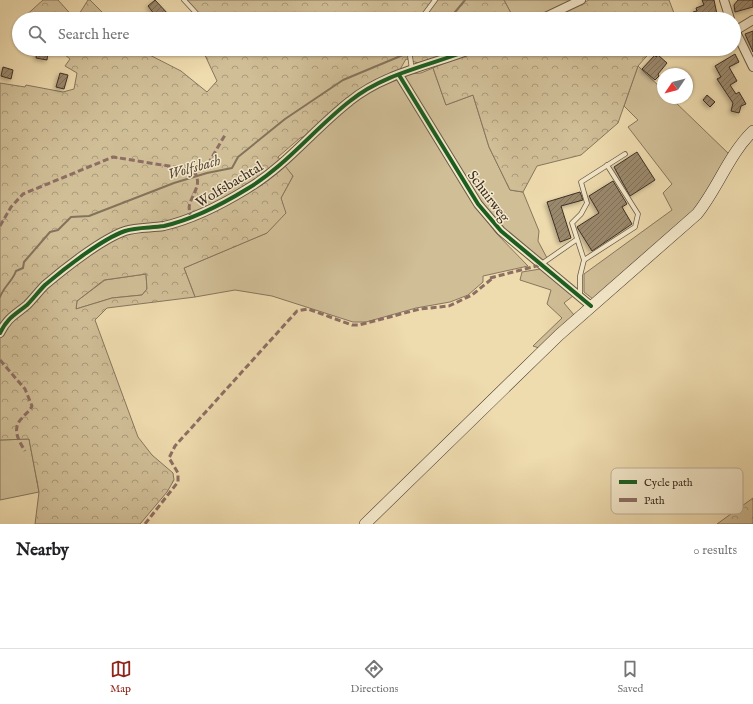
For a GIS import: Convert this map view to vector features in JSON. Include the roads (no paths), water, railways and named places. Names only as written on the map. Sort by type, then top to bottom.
[{"type":"main road","points":[[365,524],[591,306],[697,214],[706,203],[743,141],[753,131]]},
{"type":"street","points":[[556,12],[581,0]]},
{"type":"street","points":[[724,0],[728,12]]},
{"type":"street","points":[[741,26],[753,20]]},
{"type":"street","points":[[741,43],[753,66]]},
{"type":"street","name":"Wolfsbachtal","points":[[0,332],[10,317],[26,306],[45,285],[105,240],[126,231],[163,226],[191,219],[246,190],[265,177],[350,101],[368,88],[412,70],[454,56]]},
{"type":"street","name":"Schuirweg","points":[[399,75],[478,204],[501,231],[591,306]]},
{"type":"lane","points":[[184,0],[195,12]]},
{"type":"lane","points":[[426,12],[435,0]]},
{"type":"lane","points":[[410,56],[412,70]]},
{"type":"lane","points":[[580,297],[580,276],[584,260],[576,240],[572,223],[581,214],[587,203],[581,182],[625,154]]},
{"type":"lane","points":[[584,260],[635,227],[638,214],[607,165]]},
{"type":"lane","points":[[540,265],[576,240]]},
{"type":"waterway","name":"Wolfsbach","points":[[455,12],[465,0]]},
{"type":"waterway","name":"Wolfsbach","points":[[0,297],[16,271],[23,268],[24,262],[50,232],[58,230],[71,217],[89,216],[174,183],[207,173],[232,168],[238,157],[285,119],[343,80],[401,56]]}]
